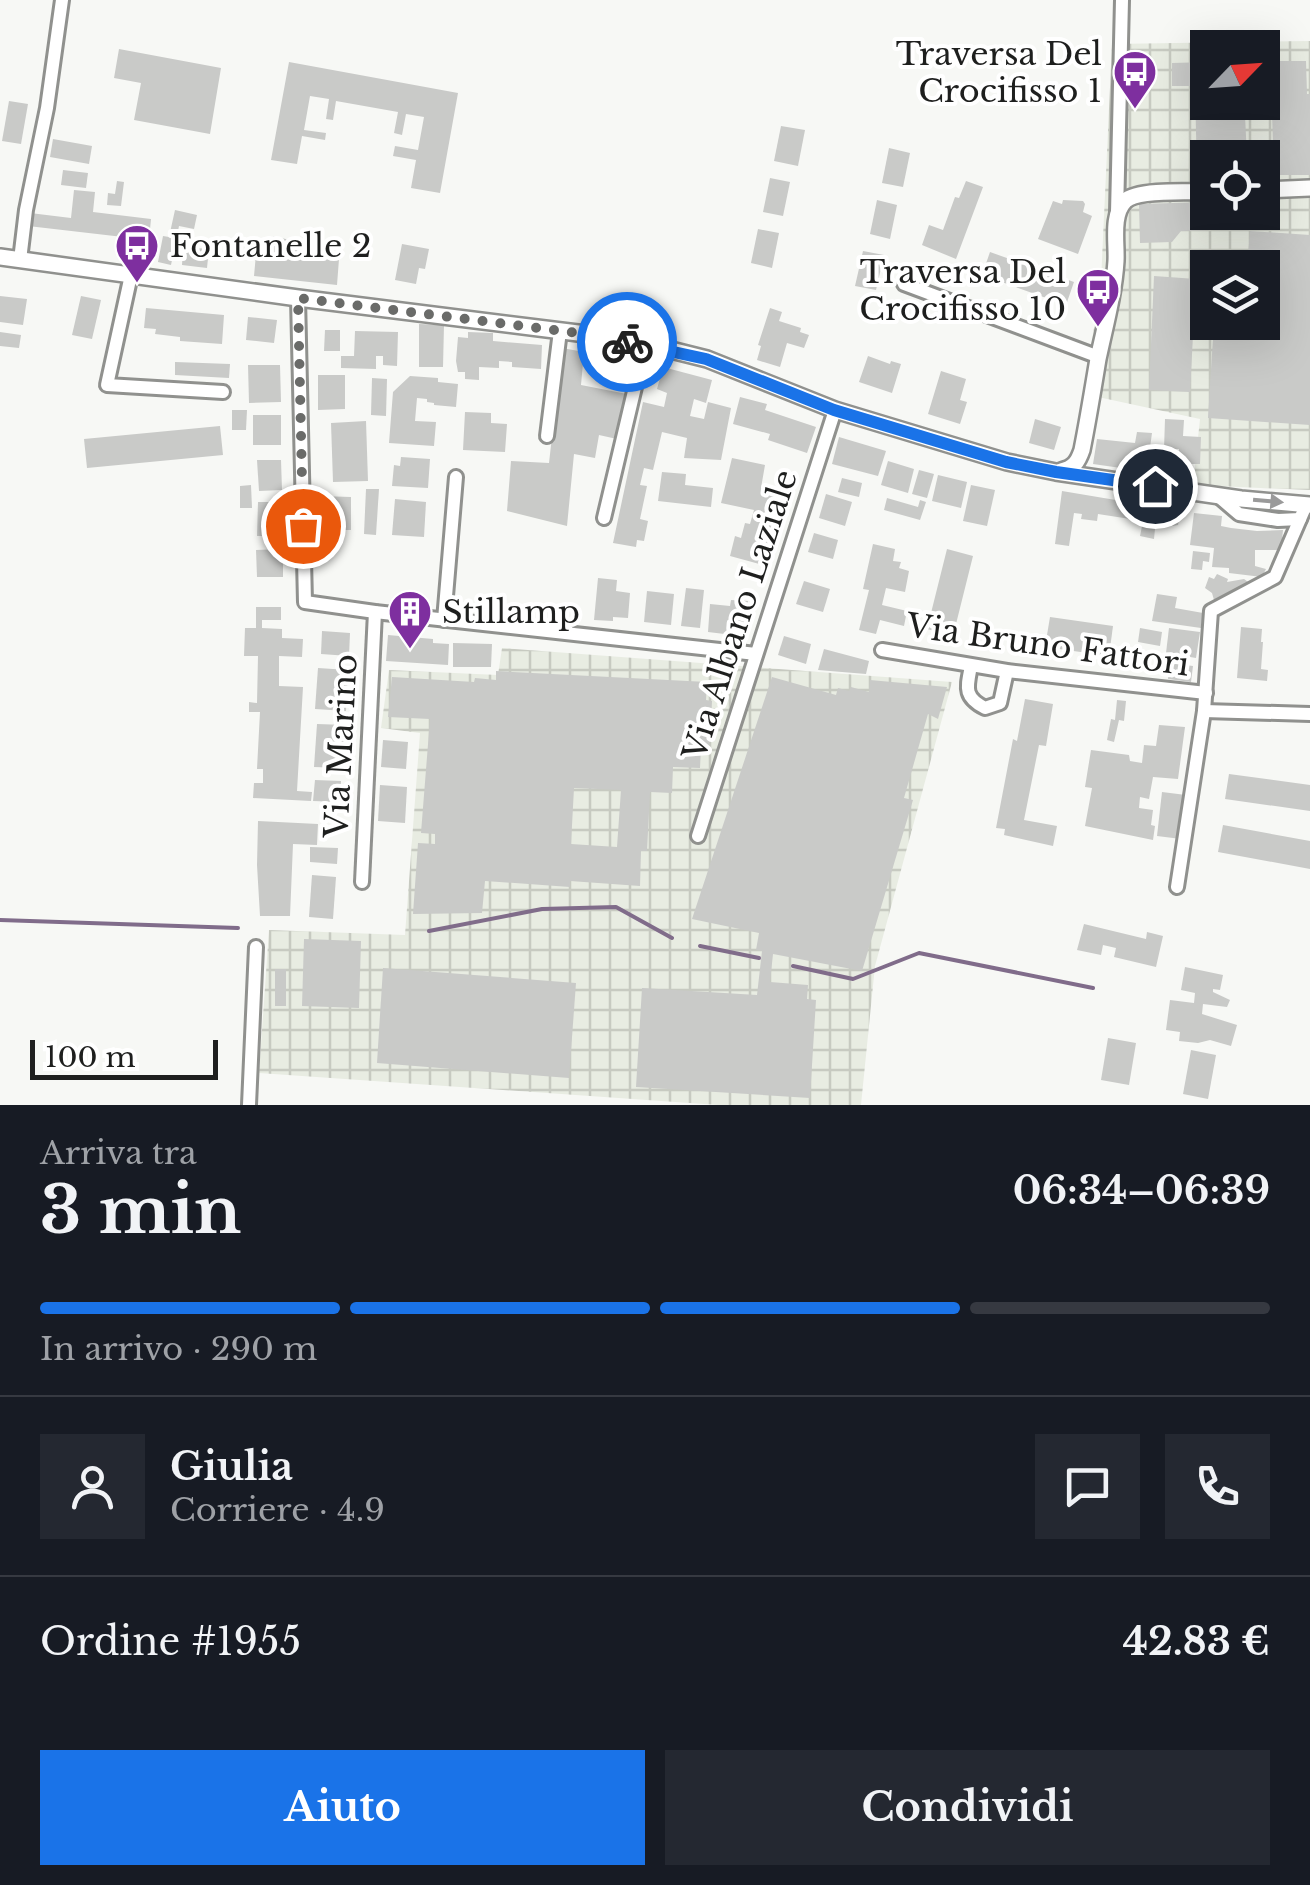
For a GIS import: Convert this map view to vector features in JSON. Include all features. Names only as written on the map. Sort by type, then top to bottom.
[{"type":"main road","points":[[1280,189],[1310,188]]},
{"type":"main road","points":[[1056,472],[1072,468],[1082,450],[1111,304],[1117,220],[1125,201],[1141,194],[1190,193]]},
{"type":"main road","points":[[0,257],[646,345],[706,359],[834,410],[1006,462],[1305,510]]},
{"type":"main road","points":[[1082,450],[1090,471],[1102,479]]},
{"type":"street","points":[[20,260],[62,0]]},
{"type":"street","points":[[1117,220],[1122,0]]},
{"type":"street","points":[[1119,166],[1126,188],[1141,194]]},
{"type":"street","points":[[131,275],[108,384],[223,392]]},
{"type":"street","points":[[904,284],[1099,357]]},
{"type":"street","points":[[298,298],[305,602],[756,654]]},
{"type":"street","points":[[547,436],[560,331]]},
{"type":"street","points":[[604,518],[646,345]]},
{"type":"street","name":"Via Albano Laziale","points":[[698,836],[834,410]]},
{"type":"street","points":[[444,620],[456,477]]},
{"type":"street","points":[[1177,888],[1204,711],[1211,611],[1275,577],[1305,510]]},
{"type":"street","name":"Via Marino","points":[[362,882],[375,612]]},
{"type":"street","name":"Via Bruno Fattori","points":[[882,650],[1007,671],[1206,693]]},
{"type":"street","points":[[971,666],[967,690],[973,702],[984,708],[1000,702],[1007,671]]},
{"type":"street","points":[[1204,711],[1310,714]]},
{"type":"street","points":[[249,1105],[256,948]]},
{"type":"shaded area","points":[[1280,41],[1310,41],[1310,490],[1193,485],[1200,419],[1084,394],[1101,281],[1112,44],[1190,43],[1190,120],[1280,120]]},
{"type":"shaded area","points":[[502,648],[952,682],[875,966],[861,1105],[718,1105],[259,1073],[269,930],[405,935],[420,733],[381,728],[389,670],[498,675]]},
{"type":"building","points":[[119,49],[221,68],[210,134],[134,120],[141,83],[114,78]]},
{"type":"building","points":[[1280,61],[1306,61],[1310,175],[1280,175],[1280,140],[1273,140],[1272,120],[1280,120]]},
{"type":"building","points":[[289,62],[458,93],[440,193],[411,188],[416,160],[393,156],[395,146],[418,150],[424,117],[406,114],[402,135],[394,133],[398,112],[336,101],[333,120],[326,119],[329,99],[310,96],[304,130],[326,133],[325,140],[302,136],[297,164],[271,160]]},
{"type":"building","points":[[1190,62],[1190,86],[1172,86],[1172,63]]},
{"type":"building","points":[[9,101],[28,104],[21,144],[2,141]]},
{"type":"building","points":[[1196,120],[1245,120],[1246,140],[1196,140]]},
{"type":"building","points":[[781,126],[805,130],[798,166],[774,161]]},
{"type":"building","points":[[53,139],[92,146],[89,164],[50,157]]},
{"type":"building","points":[[889,148],[910,153],[903,187],[882,183]]},
{"type":"building","points":[[63,170],[88,173],[86,188],[61,185]]},
{"type":"building","points":[[770,178],[790,182],[783,216],[763,212]]},
{"type":"building","points":[[117,181],[124,182],[121,206],[107,205],[108,193],[115,194]]},
{"type":"building","points":[[966,181],[983,187],[956,259],[922,245],[929,225],[943,230],[955,197],[959,198]]},
{"type":"building","points":[[74,190],[95,192],[93,212],[151,219],[149,240],[28,226],[30,213],[71,218]]},
{"type":"building","points":[[877,200],[897,205],[890,239],[870,234]]},
{"type":"building","points":[[1063,200],[1083,201],[1083,212],[1092,216],[1078,254],[1038,239],[1053,201],[1062,204]]},
{"type":"building","points":[[1190,202],[1190,230],[1208,230],[1181,231],[1172,242],[1140,243],[1139,204]]},
{"type":"building","points":[[175,210],[197,215],[194,229],[179,226],[171,265],[158,262],[163,236],[169,237]]},
{"type":"building","points":[[758,229],[779,233],[772,268],[751,263]]},
{"type":"building","points":[[1250,231],[1310,235],[1310,425],[1208,418],[1213,340],[1280,340],[1280,250],[1248,250]]},
{"type":"building","points":[[273,236],[311,245],[310,255],[339,259],[337,285],[254,276],[256,254],[272,251]]},
{"type":"building","points":[[402,244],[429,249],[425,269],[419,268],[416,284],[395,280]]},
{"type":"building","points":[[183,247],[209,249],[207,268],[182,265]]},
{"type":"building","points":[[863,251],[884,255],[876,290],[855,286]]},
{"type":"building","points":[[990,252],[1074,282],[1066,305],[982,275]]},
{"type":"building","points":[[1154,276],[1190,279],[1190,392],[1149,390]]},
{"type":"building","points":[[0,296],[27,299],[23,325],[0,322]]},
{"type":"building","points":[[81,296],[101,300],[92,339],[72,335]]},
{"type":"building","points":[[146,308],[224,315],[222,344],[180,341],[180,337],[155,334],[156,329],[144,328]]},
{"type":"building","points":[[770,308],[782,312],[779,321],[809,335],[804,348],[787,343],[780,367],[757,360]]},
{"type":"building","points":[[248,317],[277,320],[274,343],[246,340]]},
{"type":"building","points":[[419,324],[444,325],[443,367],[419,367]]},
{"type":"building","points":[[325,330],[340,330],[340,351],[324,351]]},
{"type":"building","points":[[355,331],[398,332],[397,366],[383,365],[383,356],[376,356],[376,369],[341,368],[341,356],[354,356]]},
{"type":"building","points":[[0,332],[21,335],[19,348],[0,346]]},
{"type":"building","points":[[468,332],[493,333],[493,341],[542,345],[541,369],[512,367],[512,362],[499,361],[499,368],[479,367],[479,380],[465,379],[465,372],[458,372],[456,361],[458,337],[468,338]]},
{"type":"building","points":[[562,348],[584,352],[581,385],[627,394],[617,439],[599,435],[595,458],[574,454],[567,526],[507,511],[511,461],[549,463]]},
{"type":"building","points":[[868,356],[901,364],[892,393],[859,382]]},
{"type":"building","points":[[175,362],[230,364],[229,378],[175,375]]},
{"type":"building","points":[[248,365],[280,365],[281,402],[249,403]]},
{"type":"building","points":[[663,367],[712,380],[706,403],[694,399],[690,416],[704,419],[708,402],[731,408],[721,460],[684,458],[687,438],[662,432],[653,470],[644,468],[640,485],[647,486],[640,519],[648,521],[644,541],[637,540],[636,547],[613,543],[643,402],[664,407],[667,393],[657,389]]},
{"type":"building","points":[[941,371],[966,379],[960,400],[967,402],[960,424],[928,414]]},
{"type":"building","points":[[318,375],[345,375],[345,409],[318,410]]},
{"type":"building","points":[[410,376],[458,384],[456,407],[417,398],[415,421],[436,422],[434,446],[389,443],[393,392]]},
{"type":"building","points":[[372,378],[387,379],[386,416],[371,415]]},
{"type":"building","points":[[740,397],[767,404],[765,410],[816,427],[807,453],[768,440],[770,434],[733,424]]},
{"type":"building","points":[[232,410],[247,410],[246,430],[232,430]]},
{"type":"building","points":[[465,412],[491,413],[491,423],[507,424],[505,452],[463,450]]},
{"type":"building","points":[[253,415],[281,415],[281,445],[253,445]]},
{"type":"building","points":[[1035,419],[1061,427],[1054,450],[1029,443]]},
{"type":"building","points":[[1165,419],[1184,420],[1183,436],[1201,437],[1200,464],[1186,464],[1186,470],[1179,470],[1179,449],[1164,449]]},
{"type":"building","points":[[366,421],[368,481],[333,482],[331,423]]},
{"type":"building","points":[[220,426],[223,455],[87,468],[84,439]]},
{"type":"building","points":[[1137,432],[1152,433],[1149,455],[1137,453],[1135,470],[1093,464],[1097,439],[1135,443]]},
{"type":"building","points":[[839,437],[886,451],[878,476],[832,464]]},
{"type":"building","points":[[401,457],[430,459],[428,488],[392,486],[394,465],[400,466]]},
{"type":"building","points":[[732,458],[765,465],[761,488],[784,495],[763,565],[730,556],[735,536],[741,538],[754,510],[721,503]]},
{"type":"building","points":[[257,460],[281,460],[282,490],[259,491]]},
{"type":"building","points":[[888,461],[914,469],[908,493],[881,485]]},
{"type":"building","points":[[919,470],[934,474],[927,498],[912,494]]},
{"type":"building","points":[[662,472],[686,474],[685,485],[713,488],[711,507],[658,501]]},
{"type":"building","points":[[938,475],[967,482],[961,508],[932,501]]},
{"type":"building","points":[[842,478],[862,483],[859,497],[838,492]]},
{"type":"building","points":[[251,485],[252,508],[240,508],[240,486]]},
{"type":"building","points":[[971,485],[995,490],[987,526],[963,521]]},
{"type":"building","points":[[366,489],[379,489],[376,535],[364,534]]},
{"type":"building","points":[[1062,491],[1181,511],[1178,525],[1155,529],[1154,539],[1140,536],[1143,521],[1098,514],[1097,521],[1081,519],[1082,514],[1074,513],[1069,546],[1055,544]]},
{"type":"building","points":[[826,494],[852,502],[845,526],[819,518]]},
{"type":"building","points":[[320,496],[351,497],[351,530],[320,530]]},
{"type":"building","points":[[887,498],[918,507],[920,500],[926,502],[920,520],[884,510]]},
{"type":"building","points":[[395,499],[426,502],[424,537],[392,535]]},
{"type":"building","points":[[258,502],[282,502],[282,536],[257,536]]},
{"type":"building","points":[[1194,513],[1222,516],[1221,526],[1231,528],[1283,530],[1281,550],[1255,550],[1255,566],[1266,569],[1262,577],[1212,567],[1214,548],[1190,545]]},
{"type":"building","points":[[814,533],[838,540],[833,559],[808,552]]},
{"type":"building","points":[[873,544],[895,549],[893,561],[901,562],[899,568],[909,571],[905,592],[886,588],[882,605],[907,611],[904,626],[880,620],[876,634],[859,630],[869,590],[863,589]]},
{"type":"building","points":[[283,549],[283,577],[257,577],[256,550]]},
{"type":"building","points":[[947,549],[973,556],[953,636],[927,629]]},
{"type":"building","points":[[1193,551],[1210,553],[1202,570],[1191,569]]},
{"type":"building","points":[[1217,574],[1227,582],[1244,579],[1251,584],[1214,600],[1205,588],[1209,577],[1214,579]]},
{"type":"building","points":[[598,578],[617,580],[616,591],[630,593],[628,618],[594,620]]},
{"type":"building","points":[[804,581],[830,589],[823,612],[796,604]]},
{"type":"building","points":[[686,588],[704,590],[700,628],[681,626]]},
{"type":"building","points":[[647,591],[674,594],[671,625],[644,622]]},
{"type":"building","points":[[1157,594],[1177,597],[1175,608],[1203,613],[1201,628],[1152,621]]},
{"type":"building","points":[[731,600],[748,601],[741,636],[708,632],[710,604],[730,606]]},
{"type":"building","points":[[256,607],[281,607],[281,620],[262,620],[262,628],[282,629],[282,638],[303,639],[302,657],[279,656],[279,686],[303,687],[297,791],[312,792],[311,801],[253,798],[254,783],[263,783],[263,769],[257,769],[260,712],[249,712],[249,702],[257,703],[258,656],[244,656],[245,628],[256,628]]},
{"type":"building","points":[[1050,617],[1113,626],[1109,656],[1045,647]]},
{"type":"building","points":[[1241,627],[1262,629],[1261,669],[1268,670],[1267,681],[1237,678]]},
{"type":"building","points":[[1140,628],[1162,632],[1160,646],[1138,642]]},
{"type":"building","points":[[1169,628],[1200,632],[1196,658],[1166,653]]},
{"type":"building","points":[[322,631],[350,633],[349,656],[321,654]]},
{"type":"building","name":"Stillamp","points":[[388,635],[449,644],[448,665],[386,661]]},
{"type":"building","points":[[784,636],[811,644],[806,664],[778,655]]},
{"type":"building","points":[[453,643],[492,644],[491,667],[453,667]]},
{"type":"building","points":[[824,649],[869,661],[866,674],[818,670]]},
{"type":"building","points":[[1170,663],[1193,666],[1191,682],[1168,679]]},
{"type":"building","points":[[318,668],[348,670],[346,711],[315,709]]},
{"type":"building","points":[[496,671],[707,682],[706,700],[712,701],[709,747],[701,747],[700,768],[673,767],[672,793],[650,792],[647,851],[641,851],[640,886],[570,881],[570,887],[485,881],[482,913],[413,914],[418,843],[435,844],[435,834],[421,833],[430,719],[388,717],[392,677],[496,680]],"holes":[[[574,788],[621,790],[617,847],[571,844]]]},
{"type":"building","points":[[772,677],[836,695],[838,688],[869,692],[870,680],[947,687],[938,719],[928,714],[904,798],[913,800],[862,971],[773,954],[770,982],[808,985],[807,999],[816,1000],[810,1098],[636,1087],[642,988],[757,995],[762,951],[756,950],[759,933],[692,919]]},
{"type":"building","points":[[1025,699],[1053,704],[1046,746],[1039,745],[1024,820],[1057,826],[1053,846],[1004,835],[1005,829],[996,828]]},
{"type":"building","points":[[1117,700],[1126,701],[1124,721],[1119,720],[1114,742],[1107,740]]},
{"type":"building","points":[[317,724],[346,725],[343,768],[314,767]]},
{"type":"building","points":[[1159,725],[1185,727],[1178,779],[1153,777],[1149,799],[1140,797],[1139,808],[1153,810],[1153,840],[1085,826],[1092,788],[1085,787],[1091,750],[1129,755],[1130,761],[1142,763],[1144,745],[1156,746]]},
{"type":"building","points":[[383,740],[408,742],[406,769],[381,767]]},
{"type":"building","points":[[1229,774],[1310,785],[1310,811],[1225,799]]},
{"type":"building","points":[[315,780],[341,781],[340,802],[313,801]]},
{"type":"building","points":[[380,785],[407,787],[405,823],[378,821]]},
{"type":"building","points":[[1162,792],[1186,795],[1181,839],[1157,836]]},
{"type":"building","points":[[258,821],[318,824],[317,845],[293,844],[290,916],[260,916]]},
{"type":"building","points":[[1223,825],[1310,841],[1310,869],[1218,852]]},
{"type":"building","points":[[310,847],[338,848],[337,864],[310,862]]},
{"type":"building","points":[[312,875],[336,877],[333,919],[309,917]]},
{"type":"building","points":[[1084,924],[1146,939],[1147,932],[1163,936],[1156,967],[1114,957],[1116,948],[1103,945],[1101,955],[1077,950]]},
{"type":"building","points":[[304,939],[361,941],[359,1008],[302,1006]]},
{"type":"building","points":[[1185,967],[1223,975],[1220,990],[1213,992],[1230,1000],[1227,1007],[1203,1004],[1202,1014],[1237,1025],[1231,1046],[1210,1040],[1179,1041],[1180,1032],[1166,1030],[1170,1000],[1194,1003],[1195,993],[1181,990]]},
{"type":"building","points":[[383,968],[576,983],[569,1078],[377,1063]]},
{"type":"building","points":[[275,969],[286,969],[286,1006],[275,1006]]},
{"type":"building","points":[[1108,1038],[1136,1043],[1129,1085],[1101,1080]]},
{"type":"building","points":[[1191,1050],[1216,1055],[1208,1099],[1183,1094]]},
{"type":"waterway","points":[[429,931],[542,909],[616,907],[672,938]]},
{"type":"waterway","points":[[0,920],[238,928]]},
{"type":"waterway","points":[[700,946],[759,958]]},
{"type":"waterway","points":[[793,966],[853,979],[919,953],[1093,988]]},
{"type":"way so far","points":[[303,526],[298,298],[627,342]]},
{"type":"place","name":"Traversa Del Crocifisso 1","points":[[1135,110]]},
{"type":"place","name":"Fontanelle 2","points":[[137,284]]},
{"type":"place","name":"Traversa Del Crocifisso 10","points":[[1098,328]]},
{"type":"place","name":"Stillamp","points":[[410,650]]},
{"type":"route","points":[[627,342],[706,359],[866,421],[1006,462],[1155,486]]}]
